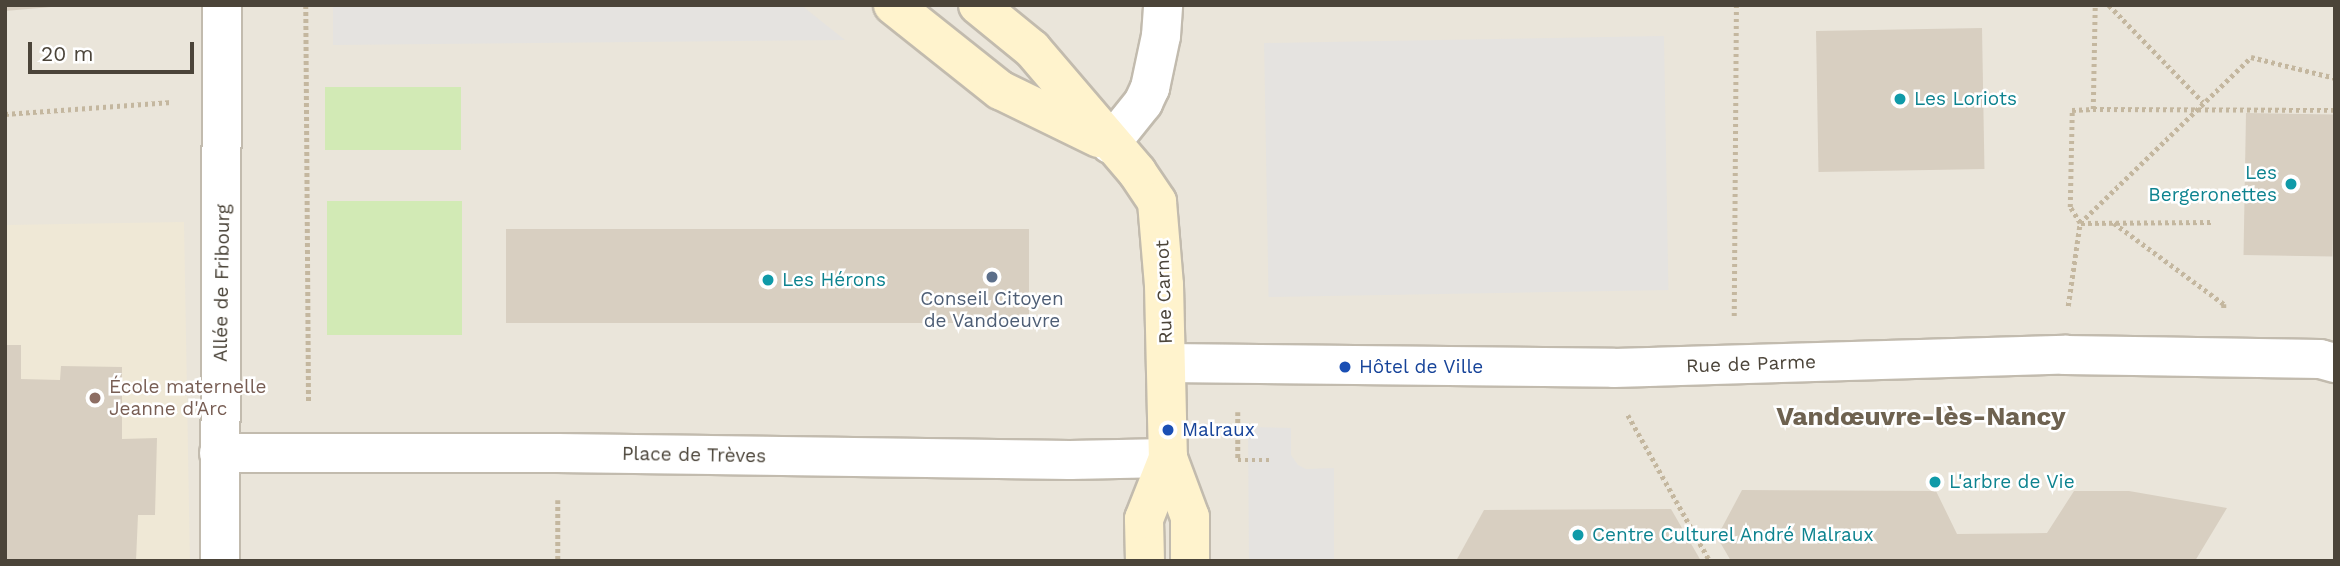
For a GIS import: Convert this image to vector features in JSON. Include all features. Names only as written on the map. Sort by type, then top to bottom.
[{"type":"street","name":"Allée de Fribourg","points":[[220,561],[224,98],[222,5]]},
{"type":"street","name":"Rue Carnot","points":[[892,5],[1000,90],[1110,144]]},
{"type":"street","name":"Rue Carnot","points":[[978,5],[1032,49],[1110,144],[1137,172],[1157,202],[1161,229],[1168,458],[1190,517],[1190,561]]},
{"type":"street","points":[[1110,144],[1143,103],[1150,88],[1161,36],[1163,5]]},
{"type":"street","name":"Rue de Parme","points":[[1166,363],[1614,368],[2065,355],[2320,359],[2335,363]]},
{"type":"street","name":"Place de Trèves","points":[[219,453],[558,453],[1070,460],[1168,458]]},
{"type":"street","name":"Rue Carnot","points":[[1145,561],[1144,519],[1168,458]]},
{"type":"path","points":[[306,5],[310,453]]},
{"type":"path","points":[[1734,316],[1736,5]]},
{"type":"path","points":[[2093,109],[2095,5]]},
{"type":"path","points":[[2109,5],[2203,102]]},
{"type":"path","points":[[2067,309],[2080,223],[2194,109],[2251,57],[2335,78]]},
{"type":"path","points":[[5,114],[224,98]]},
{"type":"path","points":[[2080,223],[2070,207],[2072,110],[2335,110]]},
{"type":"path","points":[[2080,223],[2212,222]]},
{"type":"path","points":[[2114,223],[2224,304],[2224,313]]},
{"type":"path","points":[[1614,368],[1620,402],[1710,561]]},
{"type":"path","points":[[1249,410],[1238,410],[1238,460],[1273,460]]},
{"type":"path","points":[[558,453],[558,561]]},
{"type":"shaded area","points":[[5,5],[2335,5],[2335,561],[5,561]]},
{"type":"shaded area","points":[[333,5],[801,5],[845,40],[333,45]]},
{"type":"shaded area","points":[[1664,36],[1668,290],[1268,297],[1264,43]]},
{"type":"shaded area","name":"École maternelle Jeanne d'Arc","points":[[184,222],[190,561],[11,561],[5,225]]},
{"type":"shaded area","points":[[1248,427],[1291,428],[1291,455],[1298,465],[1306,469],[1334,468],[1334,561],[1249,561]]},
{"type":"green space","points":[[325,87],[461,87],[461,150],[325,150]]},
{"type":"green space","points":[[327,201],[462,201],[462,335],[327,335]]},
{"type":"building","points":[[5,5],[51,5],[51,7],[5,11]]},
{"type":"building","name":"Les Loriots","points":[[1982,28],[1984,169],[1818,172],[1816,31]]},
{"type":"building","name":"Les Bergeronettes","points":[[2246,113],[2335,115],[2333,257],[2244,255]]},
{"type":"building","name":"Les Hérons","points":[[506,229],[1029,229],[1029,323],[506,323]]},
{"type":"building","points":[[5,345],[21,345],[21,379],[60,380],[61,366],[122,367],[122,439],[157,438],[155,515],[138,515],[136,561],[5,561]]},
{"type":"building","points":[[1742,490],[1936,491],[1957,534],[2047,533],[2074,491],[2129,491],[2227,508],[2195,561],[1731,561],[1717,537]]},
{"type":"building","name":"Centre Culturel André Malraux","points":[[1671,509],[1701,561],[1456,561],[1484,510]]},
{"type":"place","name":"Les Loriots","points":[[1900,99]]},
{"type":"place","name":"Les Bergeronettes","points":[[2291,184]]},
{"type":"place","name":"Conseil Citoyen de Vandoeuvre","points":[[992,277]]},
{"type":"place","name":"Les Hérons","points":[[768,280]]},
{"type":"place","name":"Hôtel de Ville","points":[[1345,367]]},
{"type":"place","name":"École maternelle Jeanne d'Arc","points":[[95,398]]},
{"type":"place","name":"Malraux","points":[[1168,430]]},
{"type":"place","name":"L'arbre de Vie","points":[[1935,482]]},
{"type":"place","name":"Centre Culturel André Malraux","points":[[1578,535]]},
{"type":"district","name":"Vandœuvre-lès-Nancy","points":[[1921,417]]}]
